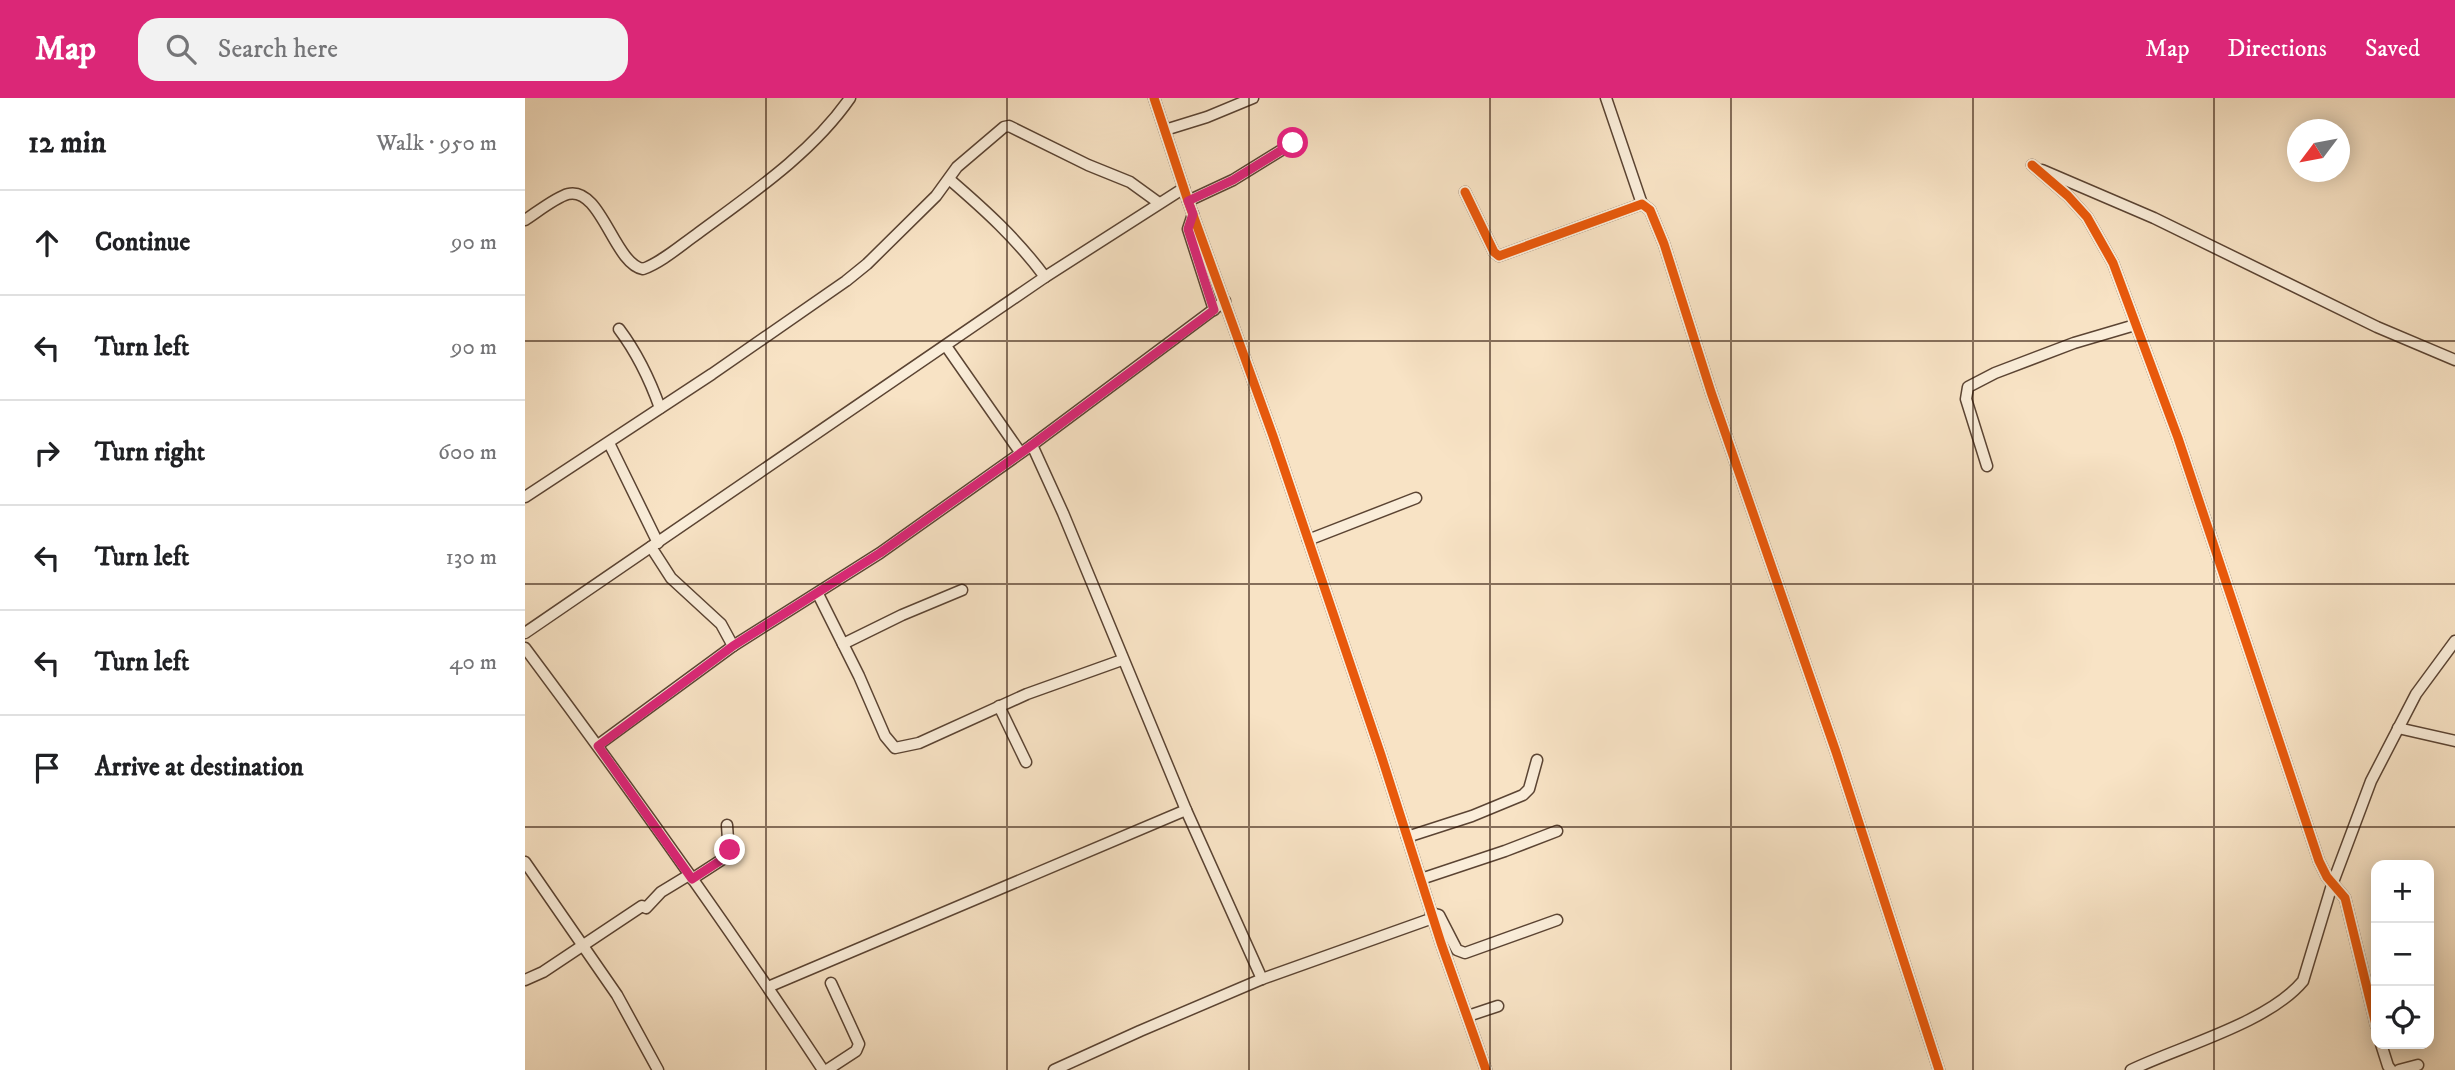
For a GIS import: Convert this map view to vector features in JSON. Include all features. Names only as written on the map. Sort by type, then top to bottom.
[{"type":"street","points":[[525,220],[567,194],[576,194],[587,199],[596,210],[631,264],[643,270],[747,197],[808,146],[850,98]]},
{"type":"street","points":[[1154,98],[1188,201],[1226,301],[1486,1070]]},
{"type":"street","points":[[1165,130],[1207,117],[1253,98]]},
{"type":"street","points":[[1606,98],[1642,204],[1650,210],[1664,244],[1711,392],[1836,751],[1939,1070]]},
{"type":"street","points":[[525,497],[846,281],[883,249],[936,196],[957,167],[1003,127],[1009,126],[1130,182],[1159,203]]},
{"type":"street","points":[[1188,201],[1233,180],[1293,143]]},
{"type":"street","points":[[2371,1005],[2345,898],[2332,885],[2319,861],[2178,438],[2113,263],[2087,217],[2068,196],[2032,165],[2154,218],[2377,327],[2455,360]]},
{"type":"street","points":[[949,179],[996,219],[1026,251],[1045,277]]},
{"type":"street","points":[[525,633],[1045,277],[1184,188]]},
{"type":"street","points":[[1465,192],[1490,246],[1499,256],[1642,204]]},
{"type":"street","points":[[1193,214],[1188,229],[1214,310]]},
{"type":"street","points":[[598,746],[733,646],[880,553],[1032,445],[1226,301]]},
{"type":"street","points":[[1987,466],[1966,398],[1968,387],[1995,373],[2074,343],[2135,324]]},
{"type":"street","points":[[618,329],[631,346],[651,383],[660,408]]},
{"type":"street","points":[[946,346],[1020,452]]},
{"type":"street","points":[[609,443],[671,578],[721,624],[733,646]]},
{"type":"street","points":[[1032,445],[1063,513],[1186,810],[1262,979]]},
{"type":"street","points":[[1307,540],[1416,498]]},
{"type":"street","points":[[843,644],[962,590]]},
{"type":"street","points":[[818,594],[885,736],[895,748],[919,743],[1027,694],[1122,660]]},
{"type":"street","points":[[2131,1070],[2248,1021],[2295,990],[2303,981],[2332,885],[2371,781],[2416,694],[2455,641]]},
{"type":"street","points":[[525,648],[598,746],[825,1070],[856,1051],[859,1044],[831,983]]},
{"type":"street","points":[[999,706],[1026,762]]},
{"type":"street","points":[[2398,728],[2455,741]]},
{"type":"street","points":[[1407,837],[1472,816],[1523,795],[1529,789],[1537,760]]},
{"type":"street","points":[[768,987],[1186,810]]},
{"type":"street","points":[[525,981],[543,972],[642,906],[646,908],[661,892],[729,855],[727,825]]},
{"type":"street","points":[[1421,879],[1557,831]]},
{"type":"street","points":[[525,862],[617,995],[658,1070]]},
{"type":"street","points":[[1054,1070],[1262,979],[1432,915],[1439,915],[1457,950],[1465,953],[1557,920]]},
{"type":"street","points":[[1468,1016],[1499,1006]]},
{"type":"street","points":[[2383,1049],[2392,1070]]},
{"type":"street","points":[[2399,1070],[2418,1065]]},
{"type":"cycle path","points":[[1154,98],[1188,201],[1273,436],[1381,755],[1441,943],[1486,1070]]},
{"type":"cycle path","points":[[2032,165],[2068,196],[2087,217],[2113,263],[2178,438],[2319,861],[2327,877],[2345,898],[2371,1005]]},
{"type":"cycle path","points":[[1465,192],[1494,252],[1499,256],[1642,204],[1650,210],[1664,244],[1711,392],[1836,752],[1939,1070]]},
{"type":"route","points":[[730,850],[729,855],[692,879],[598,746],[733,646],[880,553],[1214,310],[1188,229],[1193,214],[1188,201],[1233,180],[1293,143]]}]
